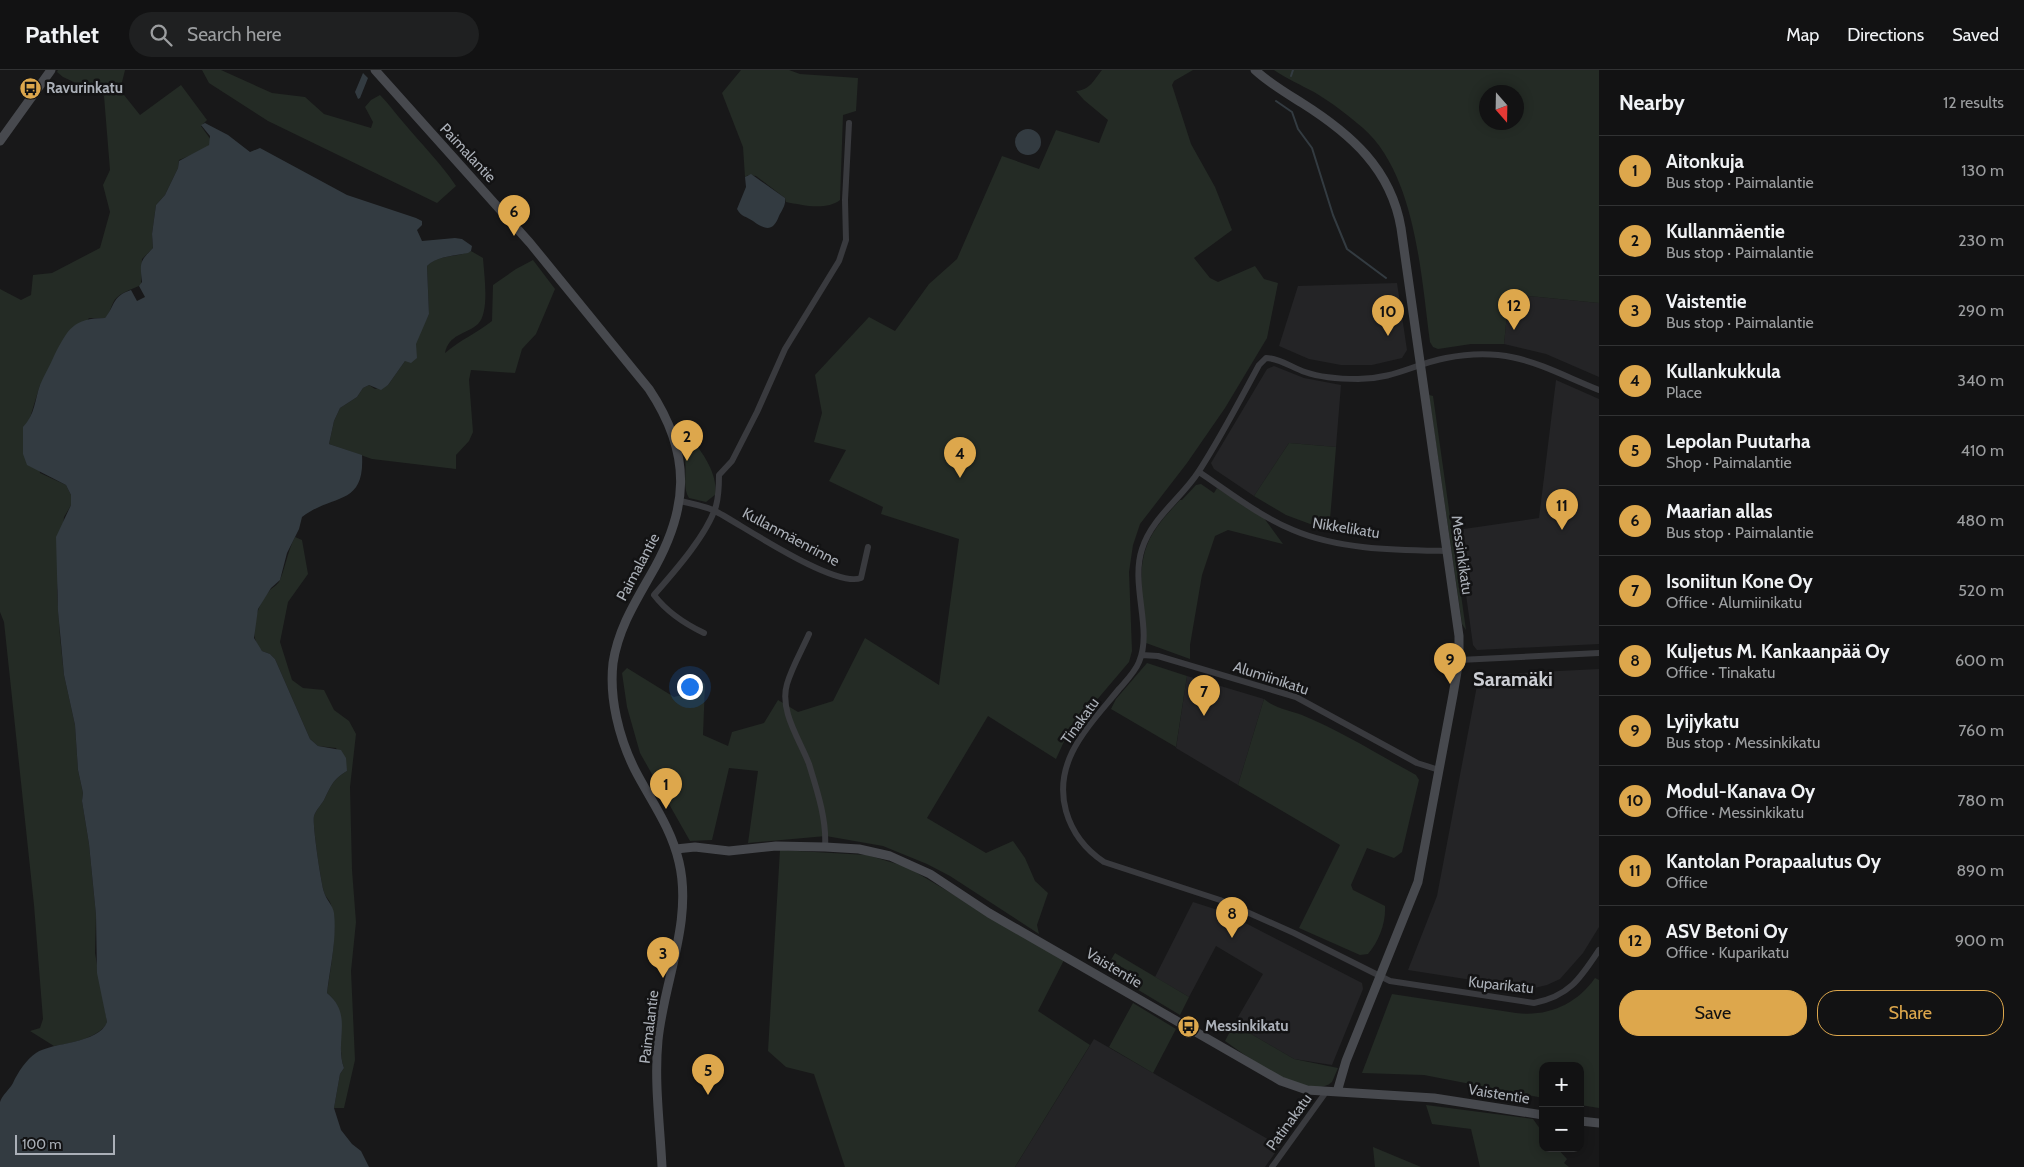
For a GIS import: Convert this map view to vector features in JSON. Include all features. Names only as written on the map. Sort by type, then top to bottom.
[{"type":"street","points":[[0,141],[51,70]]},
{"type":"street","name":"Paimalantie","points":[[375,70],[530,242],[649,389],[660,406],[678,450],[682,478],[680,500],[671,536],[622,630],[612,676],[616,713],[626,749],[636,772],[663,817],[676,849],[682,886],[681,919],[657,1052],[662,1167]]},
{"type":"street","name":"Messinkikatu","points":[[1255,70],[1346,133],[1369,156],[1388,185],[1399,215],[1459,636],[1458,660],[1418,882],[1346,1061],[1337,1092]]},
{"type":"street","points":[[704,633],[674,615],[654,595],[685,558],[714,510],[719,492],[719,474],[732,461],[786,349],[839,261],[846,240],[845,200],[849,123]]},
{"type":"street","points":[[1421,366],[1445,358],[1486,354],[1504,355],[1541,364],[1599,390]]},
{"type":"street","name":"Tinakatu","points":[[1381,977],[1294,933],[1220,900],[1112,866],[1096,856],[1077,835],[1068,818],[1064,799],[1064,780],[1067,762],[1080,738],[1135,670],[1142,655],[1143,638],[1138,577],[1142,549],[1154,524],[1199,472],[1259,365],[1266,358],[1277,360],[1307,373],[1341,379],[1385,377],[1421,366]]},
{"type":"street","name":"Nikkelikatu","points":[[1199,472],[1263,516],[1303,534],[1352,545],[1447,551]]},
{"type":"street","name":"Kullanmäenrinne","points":[[680,500],[714,510],[814,567],[846,579],[861,578],[868,547]]},
{"type":"street","points":[[809,634],[787,684],[786,699],[792,725],[809,765],[826,830],[825,847]]},
{"type":"street","points":[[1458,660],[1599,653]]},
{"type":"street","name":"Alumiinikatu","points":[[1142,655],[1158,656],[1296,697],[1416,763],[1439,770]]},
{"type":"street","name":"Vaistentie","points":[[676,849],[695,847],[729,850],[776,846],[825,847],[859,849],[890,856],[912,865],[959,892],[989,913],[1267,1074],[1299,1088],[1326,1092],[1434,1098],[1539,1114]]},
{"type":"street","name":"Kuparikatu","points":[[1381,977],[1390,981],[1417,986],[1534,1003],[1554,998],[1572,987],[1599,950]]},
{"type":"street","name":"Patinakatu","points":[[1272,1167],[1326,1092]]},
{"type":"street","points":[[1584,1121],[1599,1124]]},
{"type":"shaded area","points":[[58,70],[125,70],[120,90],[140,115],[181,85],[207,120],[201,126],[211,140],[207,149],[179,160],[178,168],[165,195],[156,205],[152,234],[153,248],[142,259],[141,285],[118,297],[105,318],[89,318],[40,385],[29,421],[40,473],[66,485],[71,495],[71,505],[64,517],[57,591],[60,637],[64,675],[75,725],[78,770],[83,793],[82,801],[89,844],[96,915],[95,953],[107,1022],[99,1032],[92,1036],[54,1046],[30,1031],[40,1028],[43,1019],[34,905],[4,622],[0,612],[0,289],[21,300],[31,295],[33,275],[52,273],[100,248],[110,212],[103,185],[110,170],[104,96],[63,77],[57,72]]},
{"type":"shaded area","points":[[202,70],[221,70],[272,93],[305,97],[324,114],[371,128],[373,122],[365,107],[371,100],[380,95],[456,186],[437,203],[268,121],[209,83]]},
{"type":"shaded area","points":[[741,70],[789,70],[800,74],[858,78],[856,111],[843,115],[840,200],[821,206],[806,206],[786,202],[785,198],[756,176],[748,175],[745,177],[743,147],[722,93]]},
{"type":"shaded area","points":[[1102,70],[1193,70],[1174,81],[1172,85],[1191,144],[1215,187],[1232,230],[1194,258],[1210,278],[1218,282],[1255,266],[1264,279],[1278,283],[1267,338],[1225,408],[1187,463],[1140,524],[1133,545],[1129,572],[1132,651],[1129,662],[1067,735],[1056,759],[988,716],[927,818],[986,853],[1013,841],[1025,858],[1035,881],[1048,893],[1037,925],[1039,934],[950,876],[927,864],[883,846],[826,836],[748,843],[758,771],[729,768],[712,840],[690,841],[640,753],[627,707],[622,673],[627,668],[674,697],[681,695],[690,675],[705,684],[703,735],[728,746],[732,732],[764,723],[778,700],[798,712],[833,701],[865,638],[939,685],[959,539],[881,514],[883,507],[829,481],[846,450],[814,442],[822,413],[815,375],[869,317],[895,331],[929,284],[957,259],[1002,156],[1039,169],[1056,130],[1099,143],[1108,120],[1076,91],[1088,87]]},
{"type":"shaded area","points":[[1274,70],[1599,70],[1599,303],[1509,294],[1504,344],[1471,344],[1438,349],[1433,347],[1430,342],[1419,258],[1413,228],[1395,172],[1381,148],[1363,128],[1340,109]]},
{"type":"shaded area","points":[[363,73],[368,78],[358,99],[355,92]]},
{"type":"shaded area","points":[[205,123],[228,135],[250,152],[260,148],[347,195],[422,221],[422,225],[417,230],[422,241],[455,238],[462,239],[472,246],[471,251],[468,253],[441,258],[427,266],[429,314],[416,344],[417,358],[411,363],[405,361],[388,385],[381,390],[369,385],[363,388],[357,397],[340,408],[334,421],[329,444],[362,455],[362,472],[358,483],[353,491],[345,496],[302,517],[299,529],[287,553],[280,580],[271,588],[258,609],[254,638],[262,651],[270,654],[275,659],[310,739],[318,746],[341,750],[346,758],[347,771],[333,783],[314,816],[314,821],[323,886],[325,895],[334,913],[335,923],[327,993],[335,1001],[342,1019],[341,1048],[344,1068],[340,1074],[334,1108],[341,1130],[352,1144],[361,1151],[369,1167],[0,1167],[0,1102],[23,1066],[43,1049],[95,1035],[107,1022],[97,973],[96,915],[89,844],[82,801],[83,793],[78,770],[75,725],[64,675],[58,611],[56,537],[71,505],[71,495],[66,485],[27,465],[23,454],[23,427],[30,417],[40,385],[68,332],[78,323],[105,318],[117,298],[125,292],[131,290],[137,301],[145,297],[139,286],[142,282],[141,267],[143,260],[153,248],[152,234],[156,205],[165,195],[178,168],[179,161],[209,145],[210,136],[201,125]]},
{"type":"shaded area","points":[[1028,129],[1037,133],[1041,142],[1037,151],[1028,155],[1019,151],[1015,142],[1019,133]]},
{"type":"shaded area","points":[[751,174],[785,198],[784,207],[777,221],[771,227],[765,228],[761,226],[742,215],[737,209],[746,187],[745,177]]},
{"type":"shaded area","points":[[471,251],[483,258],[484,311],[478,324],[454,338],[445,353],[492,321],[493,285],[516,269],[533,260],[555,289],[536,334],[522,349],[515,373],[471,370],[469,380],[473,432],[469,441],[456,455],[456,469],[372,459],[329,444],[334,421],[340,408],[357,397],[363,388],[369,385],[375,389],[388,385],[405,361],[429,314],[427,266],[431,262],[442,258]]},
{"type":"shaded area","points":[[1397,283],[1407,350],[1402,358],[1372,365],[1341,365],[1309,359],[1279,346],[1298,286]]},
{"type":"shaded area","points":[[1509,294],[1599,303],[1599,377],[1546,354],[1504,344]]},
{"type":"shaded area","points":[[1274,366],[1304,378],[1341,385],[1336,447],[1289,443],[1254,496],[1214,469],[1211,463],[1267,369]]},
{"type":"shaded area","points":[[1556,380],[1599,399],[1599,644],[1477,650],[1473,645],[1457,530],[1539,518]]},
{"type":"shaded area","points":[[1429,395],[1433,396],[1466,630],[1462,624]]},
{"type":"shaded area","points":[[692,439],[712,471],[716,486],[716,494],[706,502],[689,498],[686,493],[685,460],[681,445]]},
{"type":"shaded area","points":[[1289,443],[1336,447],[1329,531],[1286,515],[1254,496]]},
{"type":"shaded area","points":[[1201,484],[1214,493],[1217,488],[1264,518],[1283,544],[1228,530],[1215,536],[1202,575],[1190,645],[1190,659],[1146,643],[1141,573],[1147,545],[1153,533],[1180,500],[1196,485]]},
{"type":"shaded area","points":[[295,537],[302,540],[308,574],[288,602],[280,642],[292,680],[303,688],[324,690],[334,710],[349,721],[356,734],[350,787],[352,870],[356,922],[351,971],[355,1060],[344,1108],[334,1108],[340,1074],[344,1068],[341,1049],[341,1019],[339,1009],[327,993],[334,925],[331,905],[323,886],[317,853],[314,816],[333,783],[347,771],[336,748],[318,746],[310,739],[275,659],[270,654],[262,651],[257,644],[254,629],[261,604],[265,596],[279,582]]},
{"type":"shaded area","points":[[1147,663],[1187,676],[1176,747],[1111,709],[1116,699]]},
{"type":"shaded area","points":[[1599,669],[1599,927],[1583,953],[1560,979],[1547,985],[1530,989],[1408,970],[1437,896],[1479,675]]},
{"type":"shaded area","points":[[1187,676],[1264,699],[1238,785],[1176,748]]},
{"type":"shaded area","points":[[1264,699],[1278,707],[1317,721],[1416,775],[1419,780],[1402,852],[1394,858],[1367,848],[1351,885],[1353,890],[1385,906],[1381,931],[1368,954],[1360,955],[1299,928],[1340,845],[1238,785]]},
{"type":"shaded area","points":[[780,850],[867,855],[907,867],[1064,960],[1038,1011],[1090,1045],[1015,1167],[845,1167],[814,1074],[786,1067],[768,1051]]},
{"type":"shaded area","points":[[1193,902],[1224,912],[1362,983],[1363,989],[1332,1065],[1294,1059],[1234,1024],[1263,974],[1216,946],[1189,997],[1155,977]]},
{"type":"shaded area","points":[[1115,953],[1189,997],[1180,1015],[1105,970]]},
{"type":"shaded area","points":[[1595,978],[1599,980],[1599,1108],[1584,1106],[1584,1062],[1539,1062],[1539,1097],[1424,1075],[1362,1073],[1392,994],[1528,1014],[1550,1011],[1561,1007],[1571,1002]]},
{"type":"shaded area","points":[[1133,1003],[1176,1029],[1153,1073],[1109,1047]]},
{"type":"shaded area","points":[[1234,1024],[1294,1059],[1338,1068],[1332,1082],[1321,1087],[1308,1087],[1277,1075],[1225,1041]]},
{"type":"shaded area","points":[[1094,1039],[1280,1146],[1265,1167],[1015,1167]]},
{"type":"shaded area","points":[[1426,1105],[1533,1119],[1539,1127],[1539,1152],[1561,1152],[1567,1159],[1564,1163],[1569,1167],[1480,1167],[1471,1129],[1432,1124]]},
{"type":"shaded area","points":[[1373,1147],[1421,1167],[1375,1167]]},
{"type":"waterway","points":[[1291,76],[1293,70]]},
{"type":"waterway","points":[[1276,101],[1292,112],[1298,129],[1312,148],[1333,215],[1347,249],[1386,278]]},
{"type":"place","name":"Ravurinkatu","points":[[30,88]]},
{"type":"place","name":"Maarian allas","points":[[514,236]]},
{"type":"place","name":"ASV Betoni Oy","points":[[1514,330]]},
{"type":"place","name":"Modul-Kanava Oy","points":[[1388,336]]},
{"type":"place","name":"Kullanmäentie","points":[[687,461]]},
{"type":"place","name":"Kullankukkula","points":[[960,478]]},
{"type":"place","name":"Kantolan Porapaalutus Oy","points":[[1562,530]]},
{"type":"place","name":"Lyijykatu","points":[[1450,684]]},
{"type":"place","name":"Isoniitun Kone Oy","points":[[1204,716]]},
{"type":"place","name":"Aitonkuja","points":[[666,809]]},
{"type":"place","name":"Kuljetus M. Kankaanpää Oy","points":[[1232,938]]},
{"type":"place","name":"Vaistentie","points":[[663,978]]},
{"type":"place","name":"Messinkikatu","points":[[1189,1026]]},
{"type":"place","name":"Lepolan Puutarha","points":[[708,1095]]},
{"type":"district","name":"Saramäki","points":[[1513,679]]}]
